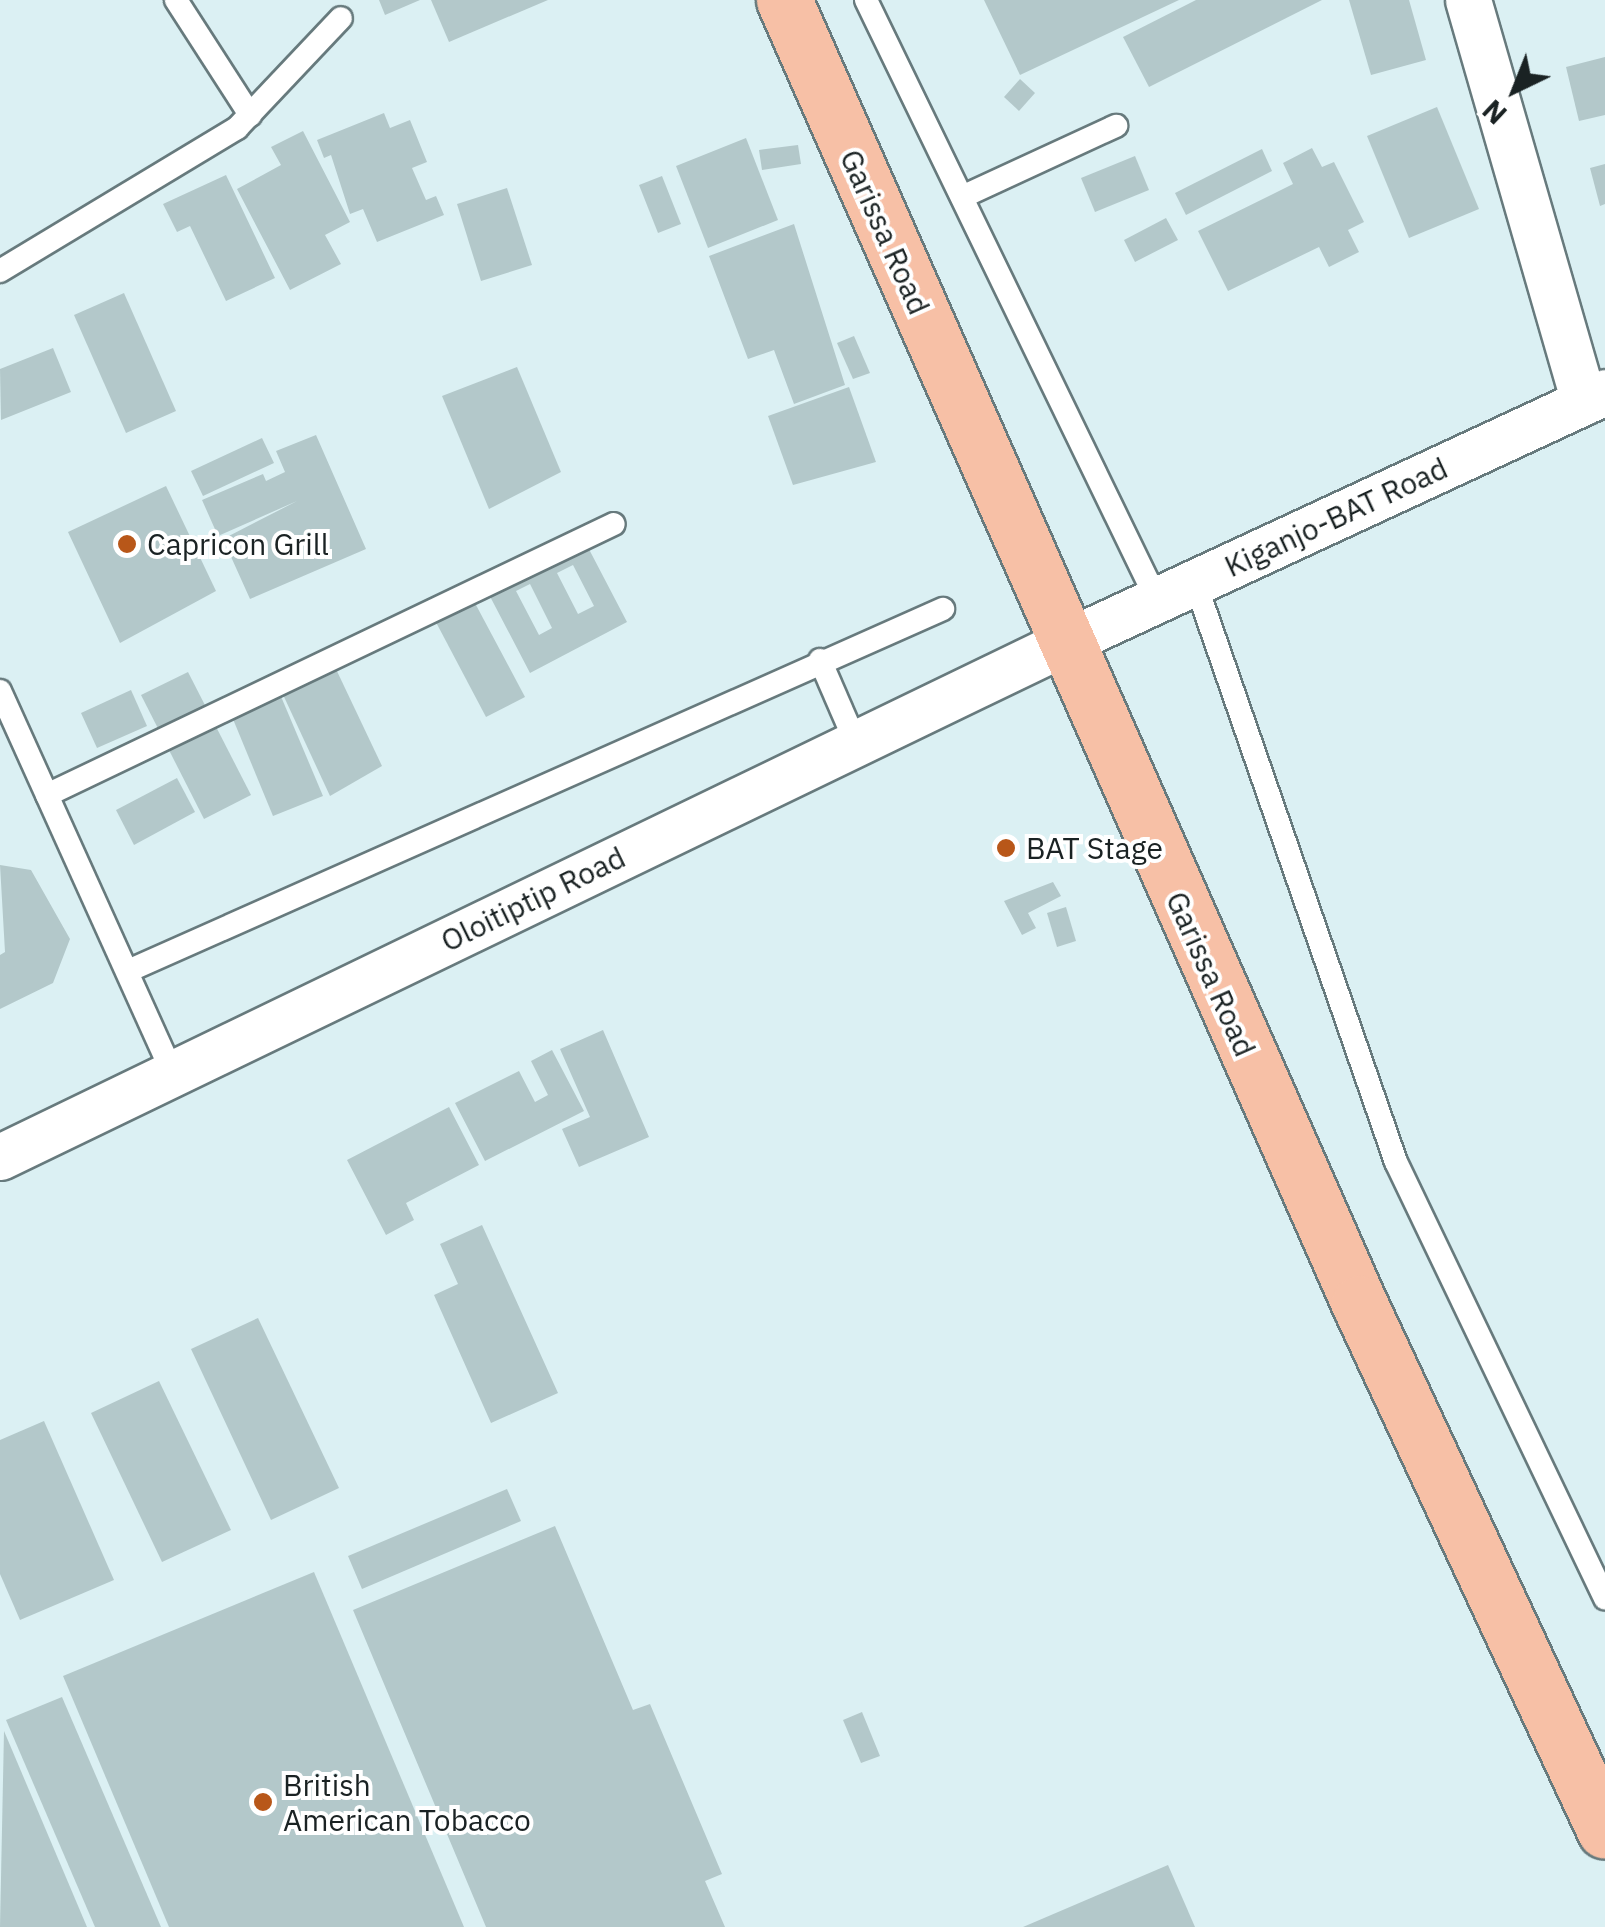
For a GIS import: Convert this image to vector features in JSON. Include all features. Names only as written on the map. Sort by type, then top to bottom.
[{"type":"highway","name":"Garissa Road","points":[[784,0],[1358,1303],[1605,1831]]},
{"type":"street","points":[[1468,0],[1594,397]]},
{"type":"street","name":"Kiganjo-BAT Road","points":[[1066,642],[1594,397]]},
{"type":"street","name":"Oloitiptip Road","points":[[0,1157],[1066,642]]},
{"type":"lane","points":[[176,0],[250,114]]},
{"type":"lane","points":[[866,0],[962,197],[1176,591],[1396,1162],[1605,1599]]},
{"type":"lane","points":[[0,271],[110,209],[250,114],[341,18]]},
{"type":"lane","points":[[962,197],[1116,126]]},
{"type":"lane","points":[[47,795],[614,524]]},
{"type":"lane","points":[[128,971],[820,660],[943,609]]},
{"type":"lane","points":[[820,660],[856,743]]},
{"type":"lane","points":[[0,691],[173,1074]]},
{"type":"building","points":[[379,0],[420,0],[385,15]]},
{"type":"building","points":[[431,0],[548,0],[449,42]]},
{"type":"building","points":[[984,0],[1179,0],[1020,75]]},
{"type":"building","points":[[1196,0],[1322,0],[1149,87],[1123,37]]},
{"type":"building","points":[[1349,0],[1409,0],[1426,60],[1371,75]]},
{"type":"building","points":[[1605,57],[1605,115],[1579,121],[1566,67]]},
{"type":"building","points":[[1020,79],[1035,93],[1019,111],[1004,97]]},
{"type":"building","points":[[1437,107],[1479,209],[1409,238],[1367,136]]},
{"type":"building","points":[[384,113],[390,128],[410,120],[427,162],[412,168],[426,200],[436,196],[444,215],[377,242],[363,209],[350,214],[331,155],[324,158],[317,140]]},
{"type":"building","points":[[303,131],[350,222],[325,235],[341,264],[290,290],[237,189],[281,165],[271,147]]},
{"type":"building","points":[[746,138],[778,220],[708,248],[676,166]]},
{"type":"building","points":[[798,145],[801,164],[762,170],[759,150]]},
{"type":"building","points":[[1312,148],[1322,167],[1334,162],[1364,222],[1348,230],[1359,252],[1329,267],[1319,247],[1228,291],[1198,231],[1293,184],[1283,163]]},
{"type":"building","points":[[1262,149],[1272,171],[1186,215],[1175,193]]},
{"type":"building","points":[[1135,156],[1149,190],[1095,212],[1081,178]]},
{"type":"building","points":[[1605,164],[1605,204],[1600,206],[1590,168]]},
{"type":"building","points":[[226,175],[275,278],[226,301],[190,226],[177,232],[163,204]]},
{"type":"building","points":[[662,176],[681,224],[658,233],[639,185]]},
{"type":"building","points":[[507,188],[532,265],[481,281],[457,204]]},
{"type":"building","points":[[1166,218],[1178,240],[1135,262],[1124,240]]},
{"type":"building","points":[[794,224],[845,385],[794,404],[774,350],[748,359],[709,256]]},
{"type":"building","points":[[124,293],[176,411],[126,433],[74,315]]},
{"type":"building","points":[[854,336],[870,373],[853,379],[837,343]]},
{"type":"building","points":[[53,348],[71,392],[1,420],[0,369]]},
{"type":"building","points":[[517,367],[561,472],[489,509],[442,396]]},
{"type":"building","points":[[849,387],[876,462],[793,485],[768,416]]},
{"type":"building","points":[[316,435],[366,549],[250,599],[223,539],[297,501],[218,536],[202,500],[263,474],[266,481],[285,472],[276,451]]},
{"type":"building","points":[[262,438],[274,463],[203,496],[191,471]]},
{"type":"building","points":[[166,486],[216,591],[120,643],[68,532]]},
{"type":"building","points":[[580,532],[627,622],[530,673],[483,583]],"holes":[[[573,565],[594,606],[578,614],[557,573]],[[530,584],[552,628],[539,635],[516,591]]]},
{"type":"building","points":[[468,590],[525,697],[486,717],[429,609]]},
{"type":"building","points":[[335,667],[382,766],[330,796],[279,686]]},
{"type":"building","points":[[188,672],[251,795],[204,819],[141,695]]},
{"type":"building","points":[[277,687],[323,796],[273,816],[228,707]]},
{"type":"building","points":[[131,690],[147,726],[97,748],[81,713]]},
{"type":"building","points":[[177,778],[195,812],[134,845],[116,810]]},
{"type":"building","points":[[0,865],[31,870],[70,939],[53,983],[0,1009],[0,955],[5,952]]},
{"type":"building","points":[[1053,882],[1061,896],[1028,913],[1036,928],[1022,935],[1004,901]]},
{"type":"building","points":[[1066,907],[1076,941],[1057,947],[1047,913]]},
{"type":"building","points":[[603,1030],[649,1137],[579,1167],[562,1129],[590,1117],[560,1049]]},
{"type":"building","points":[[552,1050],[584,1111],[485,1161],[455,1103],[519,1071],[535,1102],[548,1095],[531,1061]]},
{"type":"building","points":[[449,1107],[479,1165],[406,1203],[414,1220],[386,1235],[347,1160]]},
{"type":"building","points":[[482,1225],[558,1393],[491,1423],[434,1295],[458,1284],[440,1244]]},
{"type":"building","points":[[258,1318],[339,1488],[271,1520],[191,1349]]},
{"type":"building","points":[[159,1381],[231,1530],[162,1562],[91,1413]]},
{"type":"building","points":[[44,1421],[114,1580],[20,1620],[0,1574],[0,1440]]},
{"type":"building","points":[[507,1489],[521,1521],[362,1589],[348,1556]]},
{"type":"building","name":"British American Tobacco","points":[[555,1526],[633,1710],[650,1704],[722,1874],[705,1881],[725,1927],[486,1927],[353,1610]]},
{"type":"building","name":"British American Tobacco","points":[[314,1572],[464,1927],[169,1927],[63,1676]]},
{"type":"building","points":[[62,1697],[161,1927],[95,1927],[6,1720]]},
{"type":"building","points":[[862,1712],[880,1756],[861,1763],[843,1720]]},
{"type":"building","points":[[4,1731],[87,1927],[0,1927]]},
{"type":"building","points":[[1168,1865],[1195,1927],[1023,1927]]},
{"type":"place","name":"Capricon Grill","points":[[127,544]]},
{"type":"place","name":"BAT Stage","points":[[1006,848]]},
{"type":"place","name":"British American Tobacco","points":[[263,1802]]}]
